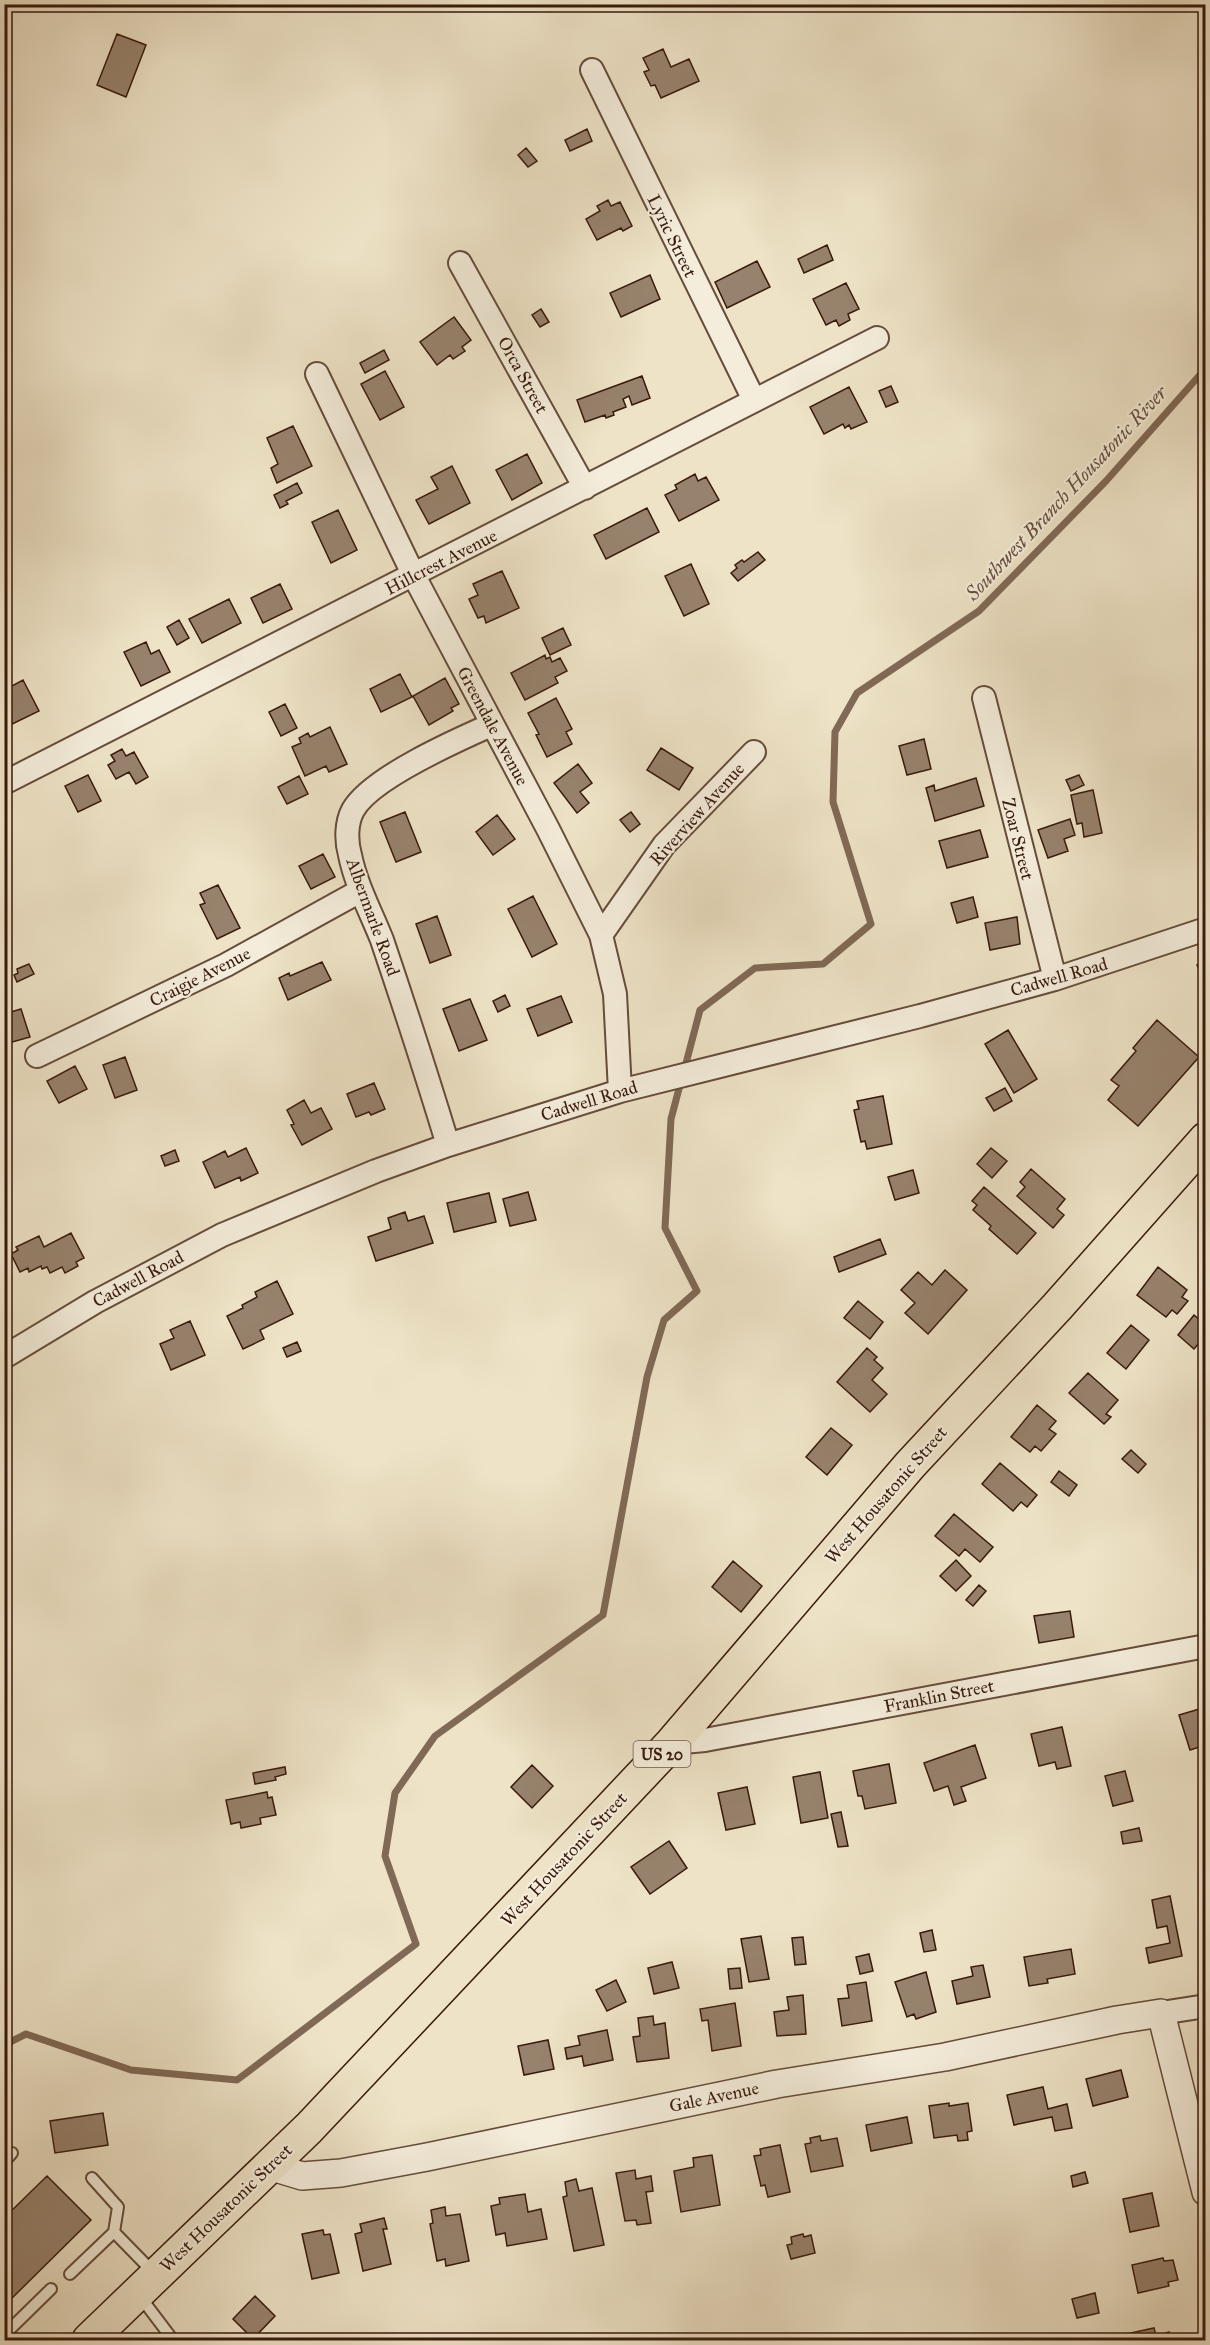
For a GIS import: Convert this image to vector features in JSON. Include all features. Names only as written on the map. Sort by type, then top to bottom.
[{"type":"highway","name":"West Housatonic Street","points":[[89,2340],[309,2128],[672,1743],[910,1465],[1057,1307],[1206,1139]]},
{"type":"street","name":"Lyric Street","points":[[592,70],[754,400]]},
{"type":"street","name":"Orca Street","points":[[460,262],[585,488]]},
{"type":"street","name":"Hillcrest Avenue","points":[[4,783],[877,338]]},
{"type":"street","name":"Greendale Avenue","points":[[317,374],[414,576],[548,829],[600,934],[615,994],[620,1091]]},
{"type":"street","name":"Zoar Street","points":[[984,698],[1055,979]]},
{"type":"street","name":"Albermarle Road","points":[[448,1145],[384,948],[360,891],[349,854],[347,832],[353,810],[371,790],[411,764],[448,744],[492,725]]},
{"type":"street","name":"Riverview Avenue","points":[[600,934],[664,845],[754,752]]},
{"type":"street","name":"Craigie Avenue","points":[[37,1056],[226,965],[360,891]]},
{"type":"street","name":"Cadwell Road","points":[[4,1357],[95,1302],[222,1235],[376,1171],[448,1145],[620,1091],[1055,979],[1206,929]]},
{"type":"street","name":"Franklin Street","points":[[672,1743],[705,1740],[1206,1646]]},
{"type":"street","points":[[1206,2006],[1161,2013],[1206,2192]]},
{"type":"street","name":"Gale Avenue","points":[[269,2166],[302,2176],[341,2173],[777,2084],[945,2057],[1117,2020],[1161,2013]]},
{"type":"lane","points":[[70,2274],[114,2232],[118,2206],[92,2178]]},
{"type":"lane","points":[[114,2232],[146,2283],[166,2338]]},
{"type":"lane","points":[[4,2335],[51,2289]]},
{"type":"building","points":[[117,34],[146,45],[126,97],[97,85]]},
{"type":"building","points":[[663,49],[671,67],[689,59],[699,81],[661,98],[655,85],[651,86],[644,72],[649,70],[643,58]]},
{"type":"building","points":[[587,129],[592,141],[570,151],[565,140]]},
{"type":"building","points":[[526,148],[537,161],[528,167],[518,155]]},
{"type":"building","points":[[608,200],[611,206],[620,202],[632,226],[623,231],[621,228],[597,240],[586,219],[600,211],[597,206]]},
{"type":"building","points":[[827,245],[833,260],[804,273],[798,259]]},
{"type":"building","points":[[757,261],[770,287],[727,308],[715,282]]},
{"type":"building","points":[[650,275],[660,299],[621,317],[610,293]]},
{"type":"building","points":[[846,283],[859,309],[848,314],[850,320],[839,326],[836,320],[826,325],[813,299]]},
{"type":"building","points":[[541,309],[549,322],[540,327],[532,315]]},
{"type":"building","points":[[454,317],[471,340],[462,347],[465,351],[453,359],[450,355],[437,365],[420,342]]},
{"type":"building","points":[[384,350],[389,360],[365,373],[360,363]]},
{"type":"building","points":[[385,371],[404,407],[380,420],[361,384]]},
{"type":"building","points":[[642,376],[650,398],[632,405],[629,396],[623,399],[626,407],[613,412],[614,415],[606,418],[605,415],[585,422],[577,400]]},
{"type":"building","points":[[891,386],[898,402],[886,407],[879,391]]},
{"type":"building","points":[[849,387],[867,422],[851,429],[849,425],[845,428],[843,424],[824,434],[810,407]]},
{"type":"building","points":[[293,426],[312,466],[277,483],[271,468],[278,464],[267,438]]},
{"type":"building","points":[[527,454],[542,483],[512,500],[496,470]]},
{"type":"building","points":[[452,466],[470,503],[429,524],[416,500],[438,489],[431,477]]},
{"type":"building","points":[[695,474],[698,481],[706,477],[719,500],[679,521],[665,495],[677,489],[675,485]]},
{"type":"building","points":[[297,483],[302,493],[286,501],[288,504],[280,508],[274,495]]},
{"type":"building","points":[[647,508],[659,532],[606,559],[594,535]]},
{"type":"building","points":[[338,510],[357,550],[331,563],[312,522]]},
{"type":"building","points":[[758,552],[765,560],[738,581],[731,573],[737,568],[735,565],[742,560],[744,562]]},
{"type":"building","points":[[691,564],[709,604],[684,616],[665,576]]},
{"type":"building","points":[[502,571],[519,608],[486,623],[484,616],[478,618],[469,599],[478,595],[473,584]]},
{"type":"building","points":[[280,584],[292,609],[263,623],[251,598]]},
{"type":"building","points":[[229,599],[241,623],[202,643],[189,619]]},
{"type":"building","points":[[179,620],[189,638],[177,645],[167,627]]},
{"type":"building","points":[[563,628],[571,645],[550,655],[542,638]]},
{"type":"building","points":[[146,642],[151,654],[159,650],[170,672],[141,686],[124,652]]},
{"type":"building","points":[[545,655],[546,659],[550,657],[552,662],[560,658],[567,671],[555,677],[558,683],[525,700],[511,673]]},
{"type":"building","points":[[400,674],[412,697],[381,712],[370,689]]},
{"type":"building","points":[[445,678],[459,704],[451,708],[453,711],[429,725],[413,696]]},
{"type":"building","points":[[23,680],[39,711],[4,728],[4,693],[9,691],[8,688]]},
{"type":"building","points":[[556,698],[572,729],[566,732],[572,744],[547,757],[528,713]]},
{"type":"building","points":[[285,704],[297,728],[281,736],[269,712]]},
{"type":"building","points":[[330,727],[347,764],[329,772],[326,766],[305,776],[292,747],[301,743],[299,738],[308,733],[310,737]]},
{"type":"building","points":[[924,739],[931,769],[907,775],[899,746]]},
{"type":"building","points":[[661,748],[693,768],[679,790],[647,770]]},
{"type":"building","points":[[122,749],[126,756],[134,752],[148,777],[136,784],[129,772],[116,779],[108,765],[115,761],[111,755]]},
{"type":"building","points":[[578,764],[592,783],[580,792],[589,803],[577,813],[554,783]]},
{"type":"building","points":[[88,775],[101,801],[78,812],[65,786]]},
{"type":"building","points":[[1079,775],[1084,785],[1071,791],[1066,780]]},
{"type":"building","points":[[299,776],[308,794],[287,804],[278,787]]},
{"type":"building","points":[[976,778],[984,806],[935,821],[926,788],[934,785],[935,791]]},
{"type":"building","points":[[1093,790],[1102,833],[1084,837],[1082,823],[1077,824],[1071,795]]},
{"type":"building","points":[[405,812],[421,852],[396,862],[380,822]]},
{"type":"building","points":[[631,812],[640,824],[630,832],[620,820]]},
{"type":"building","points":[[497,815],[515,839],[493,855],[476,832]]},
{"type":"building","points":[[1070,819],[1075,835],[1064,839],[1068,851],[1048,858],[1038,830]]},
{"type":"building","points":[[980,830],[988,857],[947,868],[939,841]]},
{"type":"building","points":[[323,854],[335,877],[311,889],[299,866]]},
{"type":"building","points":[[218,885],[240,928],[217,939],[200,905],[205,903],[200,893]]},
{"type":"building","points":[[533,896],[557,944],[532,957],[508,909]]},
{"type":"building","points":[[973,897],[978,917],[957,923],[951,903]]},
{"type":"building","points":[[437,916],[451,955],[430,963],[416,924]]},
{"type":"building","points":[[1017,917],[1020,944],[990,950],[985,923]]},
{"type":"building","points":[[322,962],[331,980],[288,1000],[279,978],[289,973],[290,976]]},
{"type":"building","points":[[1206,962],[1206,986],[1197,965]]},
{"type":"building","points":[[29,964],[34,974],[17,982],[14,975],[18,973],[17,969]]},
{"type":"building","points":[[505,995],[510,1006],[498,1012],[493,1001]]},
{"type":"building","points":[[561,996],[572,1022],[538,1036],[527,1009]]},
{"type":"building","points":[[470,999],[487,1040],[459,1051],[443,1009]]},
{"type":"building","points":[[21,1009],[30,1037],[5,1044],[4,1014]]},
{"type":"building","points":[[1157,1020],[1199,1057],[1138,1126],[1108,1100],[1119,1086],[1111,1080],[1136,1051],[1133,1048]]},
{"type":"building","points":[[1008,1030],[1037,1079],[1014,1093],[985,1044]]},
{"type":"building","points":[[125,1057],[137,1090],[115,1098],[103,1065]]},
{"type":"building","points":[[75,1066],[87,1089],[59,1103],[47,1081]]},
{"type":"building","points":[[374,1083],[385,1109],[371,1115],[369,1112],[356,1117],[347,1094]]},
{"type":"building","points":[[1005,1088],[1012,1101],[994,1111],[986,1098]]},
{"type":"building","points":[[883,1096],[892,1144],[867,1149],[865,1141],[861,1142],[854,1110],[859,1109],[857,1101]]},
{"type":"building","points":[[304,1100],[311,1113],[321,1108],[332,1129],[302,1145],[291,1125],[294,1124],[287,1110]]},
{"type":"building","points":[[246,1148],[258,1173],[241,1181],[240,1177],[215,1188],[203,1162],[225,1151],[228,1157]]},
{"type":"building","points":[[991,1148],[1007,1161],[992,1178],[977,1164]]},
{"type":"building","points":[[175,1150],[179,1161],[165,1166],[161,1156]]},
{"type":"building","points":[[1031,1169],[1065,1199],[1057,1209],[1064,1215],[1053,1228],[1017,1196],[1025,1187],[1020,1182]]},
{"type":"building","points":[[913,1170],[919,1193],[895,1200],[888,1177]]},
{"type":"building","points":[[984,1187],[1036,1233],[1017,1254],[989,1229],[991,1226],[973,1210],[977,1205],[972,1201]]},
{"type":"building","points":[[528,1192],[536,1220],[510,1226],[503,1199]]},
{"type":"building","points":[[489,1193],[496,1222],[454,1232],[447,1203]]},
{"type":"building","points":[[405,1212],[408,1221],[424,1216],[433,1243],[376,1261],[368,1237],[391,1229],[388,1218]]},
{"type":"building","points":[[71,1233],[84,1258],[76,1262],[78,1266],[65,1273],[62,1267],[50,1273],[47,1267],[42,1269],[41,1266],[29,1272],[28,1268],[20,1272],[11,1254],[18,1250],[16,1247],[39,1236],[44,1247]]},
{"type":"building","points":[[880,1239],[886,1254],[839,1272],[834,1257]]},
{"type":"building","points":[[1158,1267],[1187,1290],[1182,1297],[1188,1301],[1177,1314],[1172,1310],[1166,1317],[1137,1295]]},
{"type":"building","points":[[945,1270],[967,1290],[928,1334],[905,1313],[915,1303],[901,1290],[918,1272],[932,1285]]},
{"type":"building","points":[[277,1281],[293,1314],[260,1330],[264,1339],[243,1349],[227,1316],[243,1308],[242,1305],[257,1297],[255,1292]]},
{"type":"building","points":[[858,1301],[883,1322],[870,1339],[844,1318]]},
{"type":"building","points":[[1194,1315],[1206,1325],[1206,1335],[1194,1349],[1178,1335]]},
{"type":"building","points":[[190,1321],[205,1355],[171,1370],[160,1344],[174,1338],[170,1330]]},
{"type":"building","points":[[1131,1325],[1149,1340],[1126,1369],[1107,1353]]},
{"type":"building","points":[[297,1342],[301,1351],[287,1357],[283,1348]]},
{"type":"building","points":[[867,1348],[877,1357],[874,1360],[883,1368],[872,1380],[887,1394],[870,1412],[837,1382]]},
{"type":"building","points":[[1088,1373],[1118,1400],[1106,1414],[1111,1417],[1104,1424],[1069,1393]]},
{"type":"building","points":[[1037,1405],[1056,1421],[1049,1429],[1056,1434],[1041,1451],[1035,1446],[1030,1452],[1011,1437]]},
{"type":"building","points":[[831,1428],[852,1445],[827,1475],[806,1457]]},
{"type":"building","points":[[1131,1450],[1146,1464],[1138,1473],[1122,1459]]},
{"type":"building","points":[[1000,1463],[1037,1495],[1027,1507],[1021,1502],[1013,1511],[982,1484]]},
{"type":"building","points":[[1059,1471],[1077,1485],[1069,1496],[1051,1482]]},
{"type":"building","points":[[954,1514],[993,1547],[980,1562],[965,1549],[959,1556],[935,1536]]},
{"type":"building","points":[[956,1560],[971,1576],[956,1591],[940,1576]]},
{"type":"building","points":[[733,1561],[762,1586],[741,1612],[712,1587]]},
{"type":"building","points":[[979,1585],[986,1591],[973,1606],[966,1600]]},
{"type":"building","points":[[1070,1611],[1074,1637],[1039,1643],[1034,1616]]},
{"type":"building","points":[[1206,1707],[1206,1745],[1190,1750],[1179,1715]]},
{"type":"building","points":[[1062,1727],[1071,1766],[1057,1769],[1055,1762],[1039,1766],[1031,1734]]},
{"type":"building","points":[[975,1745],[986,1778],[961,1787],[966,1801],[954,1805],[948,1786],[934,1791],[924,1763]]},
{"type":"building","points":[[889,1764],[896,1803],[865,1809],[862,1796],[858,1796],[853,1771]]},
{"type":"building","points":[[532,1765],[553,1786],[532,1808],[511,1787]]},
{"type":"building","points":[[285,1767],[286,1774],[275,1777],[276,1780],[255,1784],[253,1773]]},
{"type":"building","points":[[1125,1771],[1133,1801],[1113,1806],[1105,1776]]},
{"type":"building","points":[[820,1772],[828,1818],[801,1823],[793,1777]]},
{"type":"building","points":[[747,1787],[755,1824],[726,1830],[718,1793]]},
{"type":"building","points":[[267,1792],[268,1798],[272,1797],[276,1815],[260,1818],[261,1824],[241,1828],[240,1822],[231,1824],[226,1800]]},
{"type":"building","points":[[841,1812],[848,1846],[838,1847],[831,1814]]},
{"type":"building","points":[[1139,1828],[1142,1841],[1123,1844],[1121,1832]]},
{"type":"building","points":[[669,1841],[687,1868],[650,1894],[631,1867]]},
{"type":"building","points":[[1170,1896],[1182,1956],[1149,1963],[1146,1948],[1170,1943],[1167,1926],[1157,1928],[1152,1900]]},
{"type":"building","points":[[932,1930],[936,1950],[924,1952],[920,1933]]},
{"type":"building","points":[[761,1936],[769,1979],[749,1982],[741,1939]]},
{"type":"building","points":[[803,1937],[806,1964],[795,1965],[792,1938]]},
{"type":"building","points":[[1071,1949],[1075,1974],[1047,1979],[1048,1983],[1029,1986],[1024,1957]]},
{"type":"building","points":[[869,1954],[873,1971],[860,1974],[856,1957]]},
{"type":"building","points":[[672,1962],[679,1988],[654,1994],[648,1968]]},
{"type":"building","points":[[983,1965],[990,1997],[957,2004],[952,1981],[973,1976],[971,1967]]},
{"type":"building","points":[[740,1968],[742,1988],[730,1989],[728,1969]]},
{"type":"building","points":[[926,1972],[936,2012],[916,2019],[914,2014],[907,2017],[895,1982]]},
{"type":"building","points":[[616,1980],[626,2002],[607,2011],[596,1990]]},
{"type":"building","points":[[866,1982],[872,2021],[842,2026],[838,1999],[849,1998],[847,1985]]},
{"type":"building","points":[[803,1995],[806,2034],[777,2036],[774,2012],[789,2010],[787,1997]]},
{"type":"building","points":[[735,2003],[741,2046],[712,2051],[708,2020],[702,2021],[700,2009]]},
{"type":"building","points":[[653,2016],[654,2025],[665,2023],[669,2058],[637,2062],[633,2037],[640,2036],[638,2018]]},
{"type":"building","points":[[607,2030],[613,2060],[584,2066],[582,2056],[567,2059],[565,2048],[580,2045],[578,2036]]},
{"type":"building","points":[[548,2040],[554,2069],[524,2075],[518,2046]]},
{"type":"building","points":[[1121,2070],[1128,2097],[1093,2106],[1086,2079]]},
{"type":"building","points":[[1043,2087],[1048,2109],[1067,2104],[1072,2128],[1055,2131],[1052,2117],[1014,2125],[1007,2095]]},
{"type":"building","points":[[949,2103],[949,2106],[968,2103],[972,2131],[967,2132],[968,2140],[958,2141],[957,2135],[934,2138],[929,2106]]},
{"type":"building","points":[[103,2113],[108,2145],[55,2153],[50,2121]]},
{"type":"building","points":[[907,2117],[912,2143],[871,2151],[866,2125]]},
{"type":"building","points":[[820,2136],[821,2141],[837,2138],[843,2166],[811,2172],[805,2144],[811,2143],[810,2138]]},
{"type":"building","points":[[780,2145],[790,2192],[768,2197],[765,2185],[761,2186],[754,2156],[761,2155],[760,2149]]},
{"type":"building","points":[[712,2155],[720,2205],[681,2212],[674,2171],[694,2167],[693,2158]]},
{"type":"building","points":[[635,2170],[636,2179],[651,2176],[653,2191],[646,2192],[651,2223],[637,2225],[636,2220],[625,2221],[616,2173]]},
{"type":"building","points":[[1085,2172],[1088,2183],[1073,2187],[1071,2176]]},
{"type":"building","points":[[47,2176],[91,2220],[4,2306],[4,2218]]},
{"type":"building","points":[[576,2179],[579,2191],[592,2188],[604,2245],[574,2251],[563,2197],[567,2196],[565,2182]]},
{"type":"building","points":[[1152,2193],[1159,2226],[1130,2232],[1123,2199]]},
{"type":"building","points":[[525,2194],[528,2212],[541,2209],[547,2239],[507,2246],[505,2233],[496,2235],[491,2206],[500,2204],[499,2198]]},
{"type":"building","points":[[445,2207],[446,2216],[460,2214],[469,2261],[446,2266],[445,2259],[437,2261],[430,2224],[433,2223],[431,2210]]},
{"type":"building","points":[[384,2218],[387,2229],[383,2229],[391,2264],[363,2271],[355,2234],[362,2232],[360,2224]]},
{"type":"building","points":[[323,2230],[324,2235],[330,2234],[339,2273],[312,2279],[302,2234]]},
{"type":"building","points":[[803,2234],[804,2237],[811,2235],[815,2253],[791,2259],[787,2245],[792,2244],[791,2237]]},
{"type":"building","points":[[1163,2258],[1164,2261],[1173,2260],[1178,2280],[1168,2282],[1169,2286],[1138,2293],[1132,2265]]},
{"type":"building","points":[[1095,2293],[1099,2313],[1077,2318],[1072,2299]]},
{"type":"building","points":[[255,2296],[275,2316],[253,2339],[233,2319]]},
{"type":"building","points":[[1154,2328],[1156,2336],[1169,2332],[1171,2340],[1109,2340],[1108,2338]]},
{"type":"waterway","name":"Southwest Branch Housatonic River","points":[[684,1071],[700,1010],[755,968],[823,964],[871,924],[833,802],[835,732],[857,693],[979,611],[1106,481],[1206,368]]},
{"type":"waterway","name":"Southwest Branch Housatonic River","points":[[4,2045],[26,2034],[131,2070],[237,2080],[416,1944],[385,1856],[395,1793],[435,1736],[603,1615],[647,1377],[664,1320],[697,1291],[665,1228],[671,1119],[681,1081]]},
{"type":"waterway","name":"Southwest Branch Housatonic River","points":[[4,2116],[4,2122]]}]
